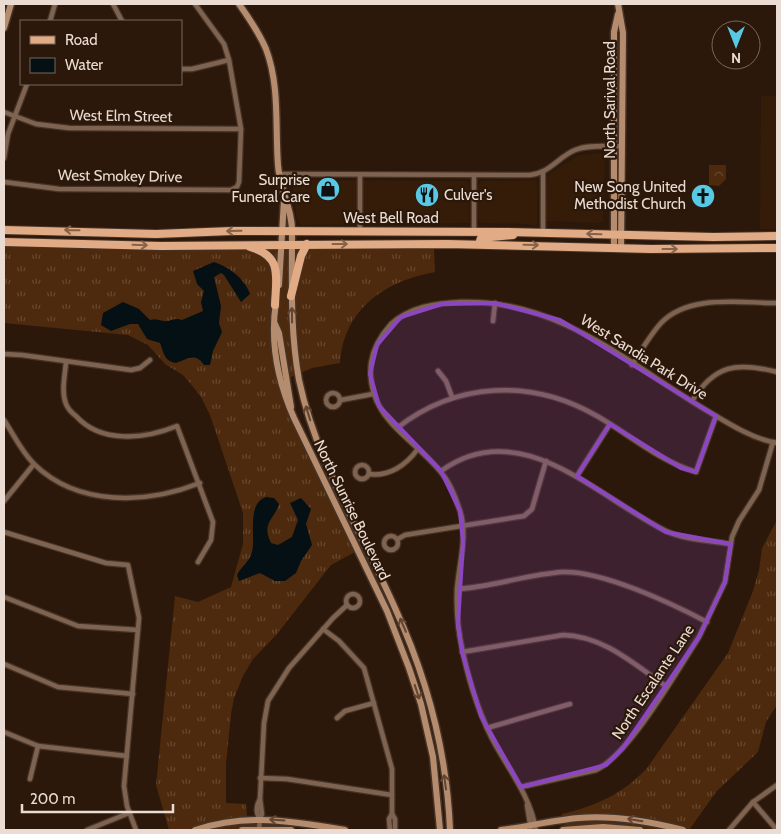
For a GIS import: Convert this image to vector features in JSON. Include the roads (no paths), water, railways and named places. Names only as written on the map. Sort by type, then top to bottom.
[{"type":"main road","name":"West Bell Road","points":[[4,230],[156,234],[293,231],[777,236]]},
{"type":"main road","points":[[423,244],[446,239],[469,239],[474,232]]},
{"type":"main road","points":[[479,244],[481,238],[504,238],[525,232]]},
{"type":"main road","points":[[761,236],[762,248]]},
{"type":"main road","name":"West Bell Road","points":[[4,242],[161,246],[239,244],[479,244],[777,248]]},
{"type":"main road","points":[[239,244],[265,252],[273,261],[276,271],[275,305]]},
{"type":"main road","points":[[291,296],[301,256],[307,244]]},
{"type":"street","points":[[4,28],[11,4]]},
{"type":"street","points":[[50,20],[55,4]]},
{"type":"street","points":[[113,4],[121,20]]},
{"type":"street","points":[[195,4],[224,44],[229,60],[241,130]]},
{"type":"street","name":"North Sunrise Boulevard","points":[[240,4],[266,50],[276,101],[279,174],[293,231],[291,244],[292,334],[299,378],[307,411],[327,464],[395,606],[418,665],[430,701],[442,755],[450,830]]},
{"type":"street","name":"North Sarival Road","points":[[618,4],[622,33],[622,146],[618,247]]},
{"type":"street","name":"North Sarival Road","points":[[618,13],[614,32],[613,146],[618,235]]},
{"type":"street","points":[[182,69],[192,69],[229,60]]},
{"type":"street","points":[[4,158],[8,134],[28,85]]},
{"type":"street","name":"West Elm Street","points":[[4,112],[36,124],[69,128],[241,130]]},
{"type":"street","name":"West Smokey Drive","points":[[4,182],[59,189],[230,190],[237,188],[239,182],[241,130]]},
{"type":"street","points":[[279,174],[530,175],[543,172],[573,151],[584,148],[622,146]]},
{"type":"street","points":[[543,172],[543,233]]},
{"type":"street","points":[[360,175],[360,232]]},
{"type":"street","points":[[474,175],[474,232]]},
{"type":"street","name":"North Sunrise Boulevard","points":[[285,196],[274,323],[279,377],[291,411],[387,611],[410,668],[421,704],[433,757],[440,830]]},
{"type":"street","name":"West Sandia Park Drive","points":[[373,394],[370,374],[373,354],[388,328],[401,317],[420,308],[442,304],[476,302],[494,304],[531,310],[560,320],[716,416],[775,442]]},
{"type":"street","points":[[632,365],[662,322],[672,314],[691,305],[777,303]]},
{"type":"street","points":[[493,321],[494,304]]},
{"type":"street","points":[[274,323],[280,333],[291,411]]},
{"type":"street","points":[[4,354],[131,370],[140,368],[150,360]]},
{"type":"street","points":[[66,362],[64,392],[66,406],[83,424],[111,435],[125,437],[160,433],[177,426],[200,483],[213,522],[211,540],[198,562]]},
{"type":"street","points":[[692,402],[704,384],[726,368],[749,366],[777,372]]},
{"type":"street","points":[[438,371],[446,381],[452,397]]},
{"type":"street","points":[[287,381],[299,378]]},
{"type":"street","points":[[397,428],[414,415],[452,397],[499,390],[529,392],[571,404],[610,424],[669,463],[696,472],[716,416]]},
{"type":"street","points":[[341,400],[351,400],[373,394],[388,420],[417,450],[441,471],[460,511],[463,526],[458,589],[458,624],[462,652],[472,690],[487,728],[521,787],[528,805],[532,809],[533,828]]},
{"type":"street","points":[[4,420],[20,447],[34,464],[52,478],[71,487],[119,499],[154,497],[200,483]]},
{"type":"street","points":[[577,476],[610,424]]},
{"type":"street","name":"North Escalante Lane","points":[[521,787],[585,773],[606,765],[623,748],[667,686],[707,622],[724,582],[731,544],[739,521],[759,490],[775,442]]},
{"type":"street","points":[[369,474],[385,474],[395,470],[410,460],[417,450]]},
{"type":"street","points":[[441,471],[461,460],[481,453],[503,451],[546,460],[577,476],[666,532],[731,544]]},
{"type":"street","points":[[398,539],[405,535],[524,516],[529,513],[546,460]]},
{"type":"street","points":[[4,501],[34,464]]},
{"type":"street","points":[[4,532],[106,563],[128,565],[138,609],[138,630],[124,786],[129,813],[136,830]]},
{"type":"street","points":[[458,589],[553,573],[593,575],[617,582],[707,622]]},
{"type":"street","points":[[4,597],[78,626],[138,630]]},
{"type":"street","points":[[260,829],[260,819],[257,813],[260,799],[264,723],[268,701],[289,668],[347,605]]},
{"type":"street","points":[[323,629],[339,641],[364,668],[392,769],[390,830]]},
{"type":"street","points":[[462,652],[563,635],[579,636],[610,648],[667,686]]},
{"type":"street","points":[[4,664],[58,687],[133,694]]},
{"type":"street","points":[[337,718],[345,711],[374,703]]},
{"type":"street","points":[[487,728],[570,704]]},
{"type":"street","points":[[4,732],[38,746],[127,756]]},
{"type":"street","points":[[30,779],[38,746]]},
{"type":"street","points":[[260,778],[287,779],[392,794]]},
{"type":"street","points":[[730,830],[742,812],[777,785]]},
{"type":"street","points":[[753,802],[777,830]]},
{"type":"street","points":[[87,830],[129,813]]},
{"type":"street","points":[[392,814],[395,819],[395,830]]},
{"type":"street","points":[[501,830],[533,828],[576,818],[603,817],[636,820],[683,830]]},
{"type":"street","points":[[195,830],[215,824],[260,819],[302,822],[328,829],[345,830]]},
{"type":"street","points":[[563,830],[603,827],[640,830]]},
{"type":"street","points":[[242,830],[291,830]]},
{"type":"water","points":[[214,262],[236,274],[250,294],[241,302],[224,275],[221,273],[214,277],[221,306],[219,323],[222,332],[213,351],[210,365],[204,365],[195,358],[188,358],[176,363],[172,362],[165,356],[160,343],[147,339],[138,324],[130,324],[111,331],[101,325],[103,313],[123,302],[139,309],[150,320],[182,320],[203,311],[201,302],[204,291],[197,284],[193,271]]},
{"type":"water","points":[[266,497],[274,498],[279,504],[268,526],[267,531],[271,543],[278,545],[292,537],[298,520],[290,503],[301,498],[311,509],[306,524],[312,545],[301,561],[296,573],[285,581],[275,581],[260,573],[239,581],[237,575],[252,552],[253,522],[256,506]]},
{"type":"place","name":"Surprise Funeral Care","points":[[328,189]]},
{"type":"place","name":"Culver's","points":[[427,195]]},
{"type":"place","name":"New Song United Methodist Church","points":[[703,196]]}]
